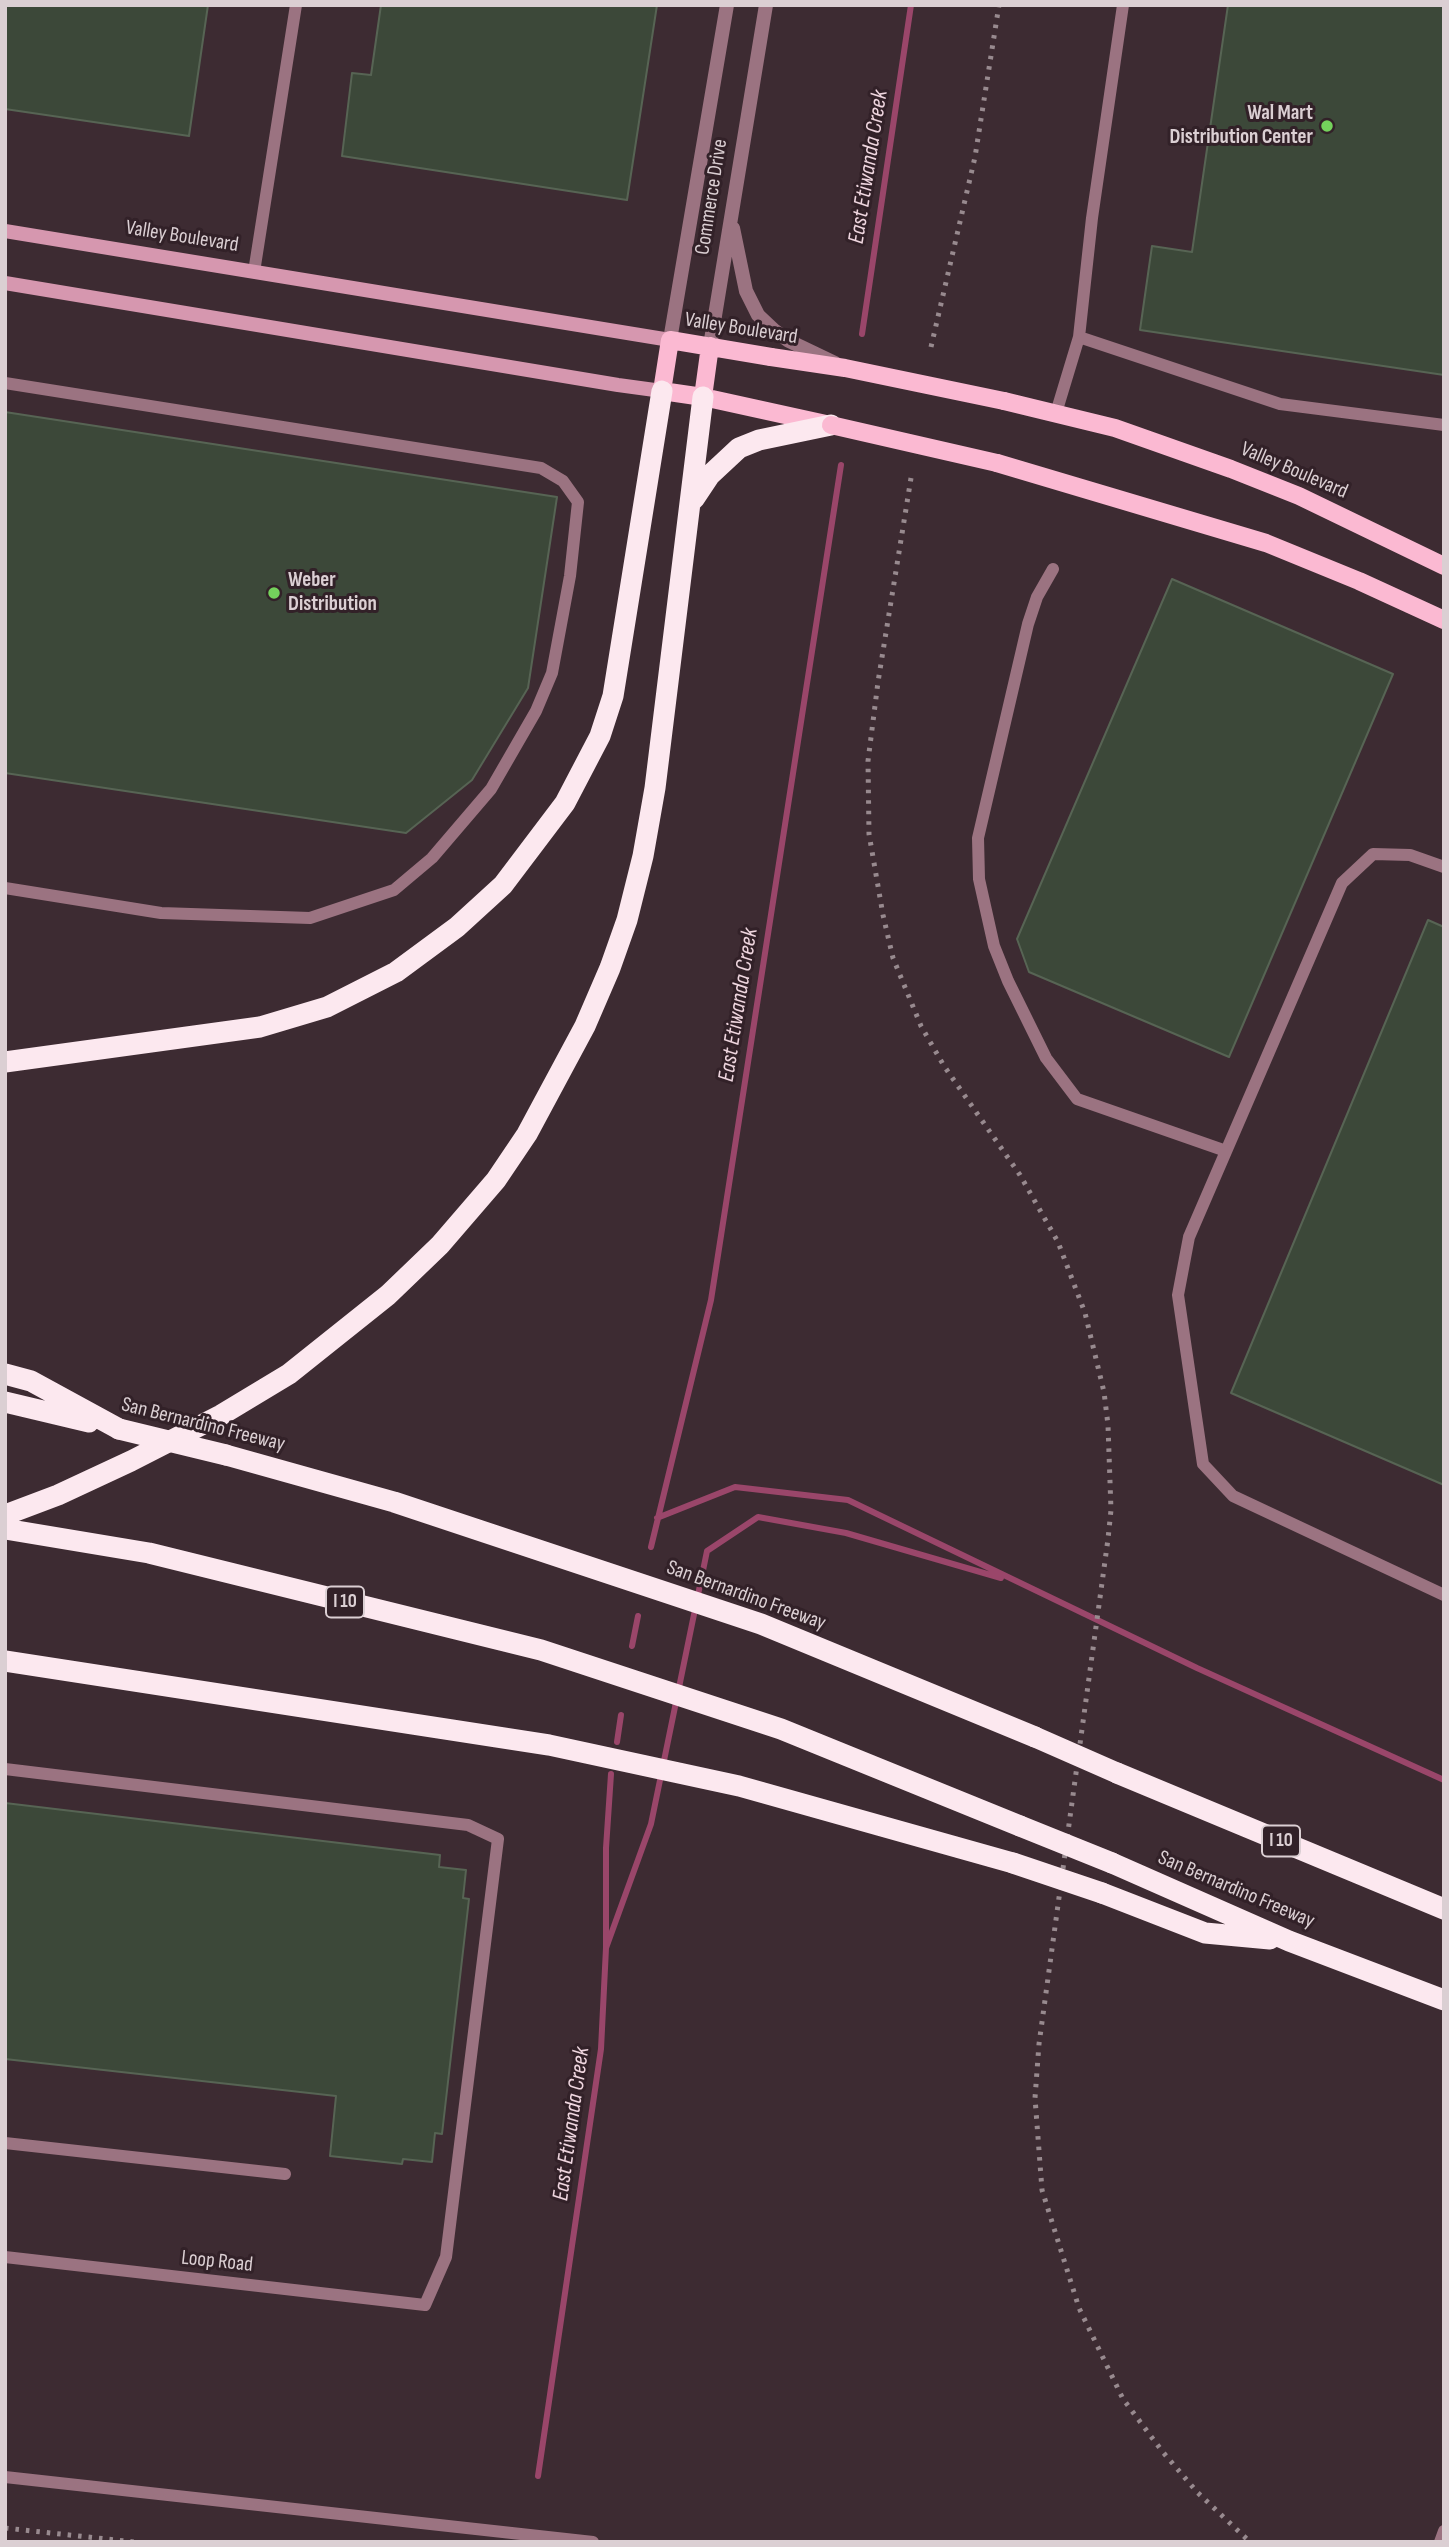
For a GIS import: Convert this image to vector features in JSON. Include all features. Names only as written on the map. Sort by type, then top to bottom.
[{"type":"highway","points":[[5,1062],[260,1027],[327,1007],[396,972],[457,927],[503,885],[565,803],[600,736],[613,696],[662,391]]},
{"type":"highway","points":[[5,1515],[58,1495],[131,1461],[222,1415],[289,1374],[388,1295],[440,1245],[496,1180],[527,1134],[585,1026],[610,968],[643,856],[657,775],[703,397]]},
{"type":"highway","points":[[691,504],[710,475],[739,448],[759,440],[831,425]]},
{"type":"highway","points":[[5,1374],[31,1381],[119,1429]]},
{"type":"highway","name":"San Bernardino Freeway","points":[[5,1402],[226,1455],[394,1502],[761,1624],[1444,1909]]},
{"type":"highway","name":"San Bernardino Freeway","points":[[5,1529],[149,1553],[541,1650],[780,1729],[1112,1864],[1289,1941],[1444,2000]]},
{"type":"highway","points":[[5,1661],[549,1745],[739,1786],[1013,1863],[1102,1893],[1205,1933],[1289,1941]]},
{"type":"main road","name":"Valley Boulevard","points":[[5,231],[845,368],[1056,412],[1159,442],[1231,469],[1311,502],[1444,566]]},
{"type":"main road","points":[[5,283],[618,386],[703,397],[997,463],[1266,543],[1444,620]]},
{"type":"main road","name":"Commerce Drive","points":[[662,391],[670,340]]},
{"type":"main road","name":"Commerce Drive","points":[[703,397],[710,346]]},
{"type":"street","name":"Commerce Drive","points":[[670,340],[727,5]]},
{"type":"street","name":"Commerce Drive","points":[[710,346],[766,5]]},
{"type":"street","points":[[732,220],[746,291],[758,314],[789,341],[845,368]]},
{"type":"lane","points":[[254,272],[296,5]]},
{"type":"lane","points":[[1056,412],[1079,337],[1092,218],[1123,5]]},
{"type":"lane","points":[[1079,337],[1280,404],[1444,425]]},
{"type":"lane","points":[[5,383],[541,468],[563,481],[578,502],[570,576],[552,673],[536,711],[491,789],[432,858],[394,890],[310,918],[161,913],[5,888]]},
{"type":"lane","points":[[1053,569],[1037,597],[1028,624],[978,838],[979,878],[994,946],[1046,1058],[1077,1099],[1226,1151]]},
{"type":"lane","points":[[1444,867],[1410,855],[1373,854],[1342,883],[1189,1237],[1178,1294],[1203,1464],[1233,1496],[1444,1595]]},
{"type":"lane","name":"Loop Road","points":[[5,1769],[468,1825],[498,1839],[446,2256],[425,2305],[5,2257]]},
{"type":"lane","points":[[5,2143],[285,2174]]},
{"type":"lane","points":[[5,2477],[593,2542]]},
{"type":"lane","points":[[1440,2542],[1444,2531]]},
{"type":"building","points":[[5,5],[208,5],[189,136],[5,109]]},
{"type":"building","points":[[381,5],[657,5],[627,200],[342,156],[352,73],[371,75]]},
{"type":"building","name":"Wal Mart Distribution Center","points":[[1228,5],[1444,5],[1444,375],[1140,330],[1152,246],[1192,252]]},
{"type":"building","name":"Weber Distribution","points":[[5,412],[557,497],[528,688],[472,780],[406,833],[5,773]]},
{"type":"building","points":[[1172,579],[1393,674],[1229,1057],[1029,972],[1017,939]]},
{"type":"building","points":[[1428,920],[1444,927],[1444,1485],[1231,1393]]},
{"type":"building","points":[[5,1803],[440,1855],[439,1867],[466,1870],[463,1898],[469,1899],[442,2134],[435,2133],[432,2162],[403,2159],[402,2164],[330,2156],[336,2096],[5,2059]]},
{"type":"waterway","name":"East Etiwanda Creek","points":[[862,334],[911,5]]},
{"type":"waterway","name":"East Etiwanda Creek","points":[[651,1547],[711,1300],[841,465]]},
{"type":"waterway","points":[[657,1518],[735,1487],[848,1500],[1197,1668],[1444,1780]]},
{"type":"waterway","points":[[606,1948],[651,1824],[707,1551],[758,1517],[846,1533],[1001,1578]]},
{"type":"waterway","name":"East Etiwanda Creek","points":[[632,1646],[638,1616]]},
{"type":"waterway","name":"East Etiwanda Creek","points":[[617,1742],[621,1715]]},
{"type":"waterway","name":"East Etiwanda Creek","points":[[538,2476],[601,2049],[606,1948],[606,1848],[611,1774]]},
{"type":"railway","points":[[931,347],[975,157],[999,5]]},
{"type":"railway","points":[[911,478],[868,761],[869,834],[883,915],[893,958],[921,1026],[944,1066],[1020,1175],[1058,1242],[1085,1313],[1104,1392],[1108,1425],[1111,1510],[1108,1539],[1039,2044],[1035,2098],[1042,2190],[1079,2308],[1123,2399],[1197,2492],[1250,2542]]},
{"type":"railway","points":[[5,2528],[134,2542]]},
{"type":"place","name":"Wal Mart Distribution Center","points":[[1327,126]]},
{"type":"place","name":"Weber Distribution","points":[[274,593]]}]
